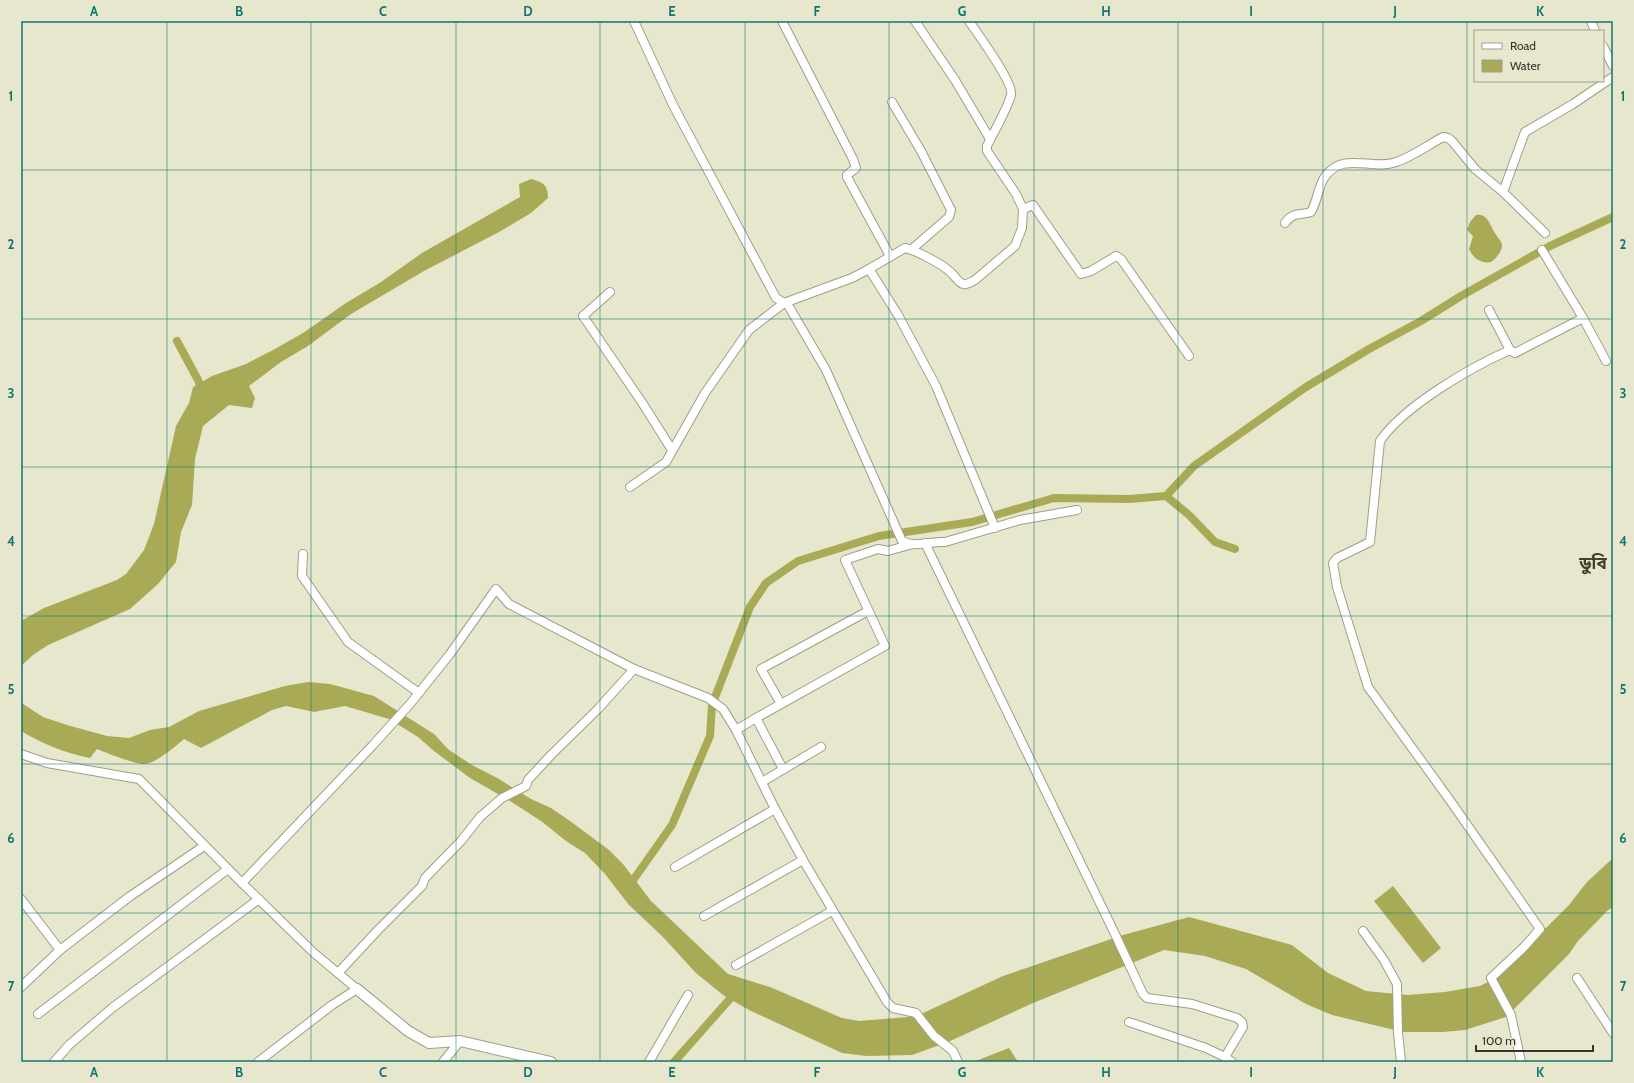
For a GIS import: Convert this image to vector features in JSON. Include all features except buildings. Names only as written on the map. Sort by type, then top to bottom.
[{"type":"street","points":[[634,21],[673,105],[776,298],[788,305],[826,370],[894,523],[905,543]]},
{"type":"street","points":[[782,21],[853,159],[856,168],[847,175],[847,177],[890,256]]},
{"type":"street","points":[[914,21],[955,80],[990,139]]},
{"type":"street","points":[[630,487],[666,462],[705,393],[749,330],[784,303],[852,278],[905,248],[912,249],[948,270],[960,282],[964,284],[969,283],[975,280],[1015,246],[1022,228],[1023,209],[1016,194],[987,151],[987,146],[1011,94],[1009,83],[969,21]]},
{"type":"street","points":[[1604,48],[1613,66]]},
{"type":"street","points":[[1503,192],[1525,132],[1573,104],[1613,77]]},
{"type":"street","points":[[892,102],[921,151],[951,210],[949,217],[912,249]]},
{"type":"street","points":[[1285,223],[1294,214],[1311,212],[1324,178],[1334,167],[1346,163],[1395,163],[1442,138],[1448,138],[1452,140],[1475,169],[1503,192],[1545,233]]},
{"type":"street","points":[[1023,209],[1033,205],[1081,274],[1091,271],[1116,256],[1121,259],[1189,356]]},
{"type":"street","points":[[1542,250],[1583,318],[1606,361]]},
{"type":"street","points":[[869,269],[898,315],[936,386],[995,528]]},
{"type":"street","points":[[610,292],[583,316],[643,404],[672,450]]},
{"type":"street","points":[[1489,310],[1510,350],[1515,353],[1583,318]]},
{"type":"street","points":[[1510,350],[1438,389],[1405,414],[1386,431],[1380,440],[1370,542],[1337,558],[1333,563],[1337,587],[1368,687],[1540,929],[1523,948],[1491,978],[1511,1015],[1521,1062]]},
{"type":"street","points":[[736,730],[885,646],[845,560],[878,549],[888,551],[905,543],[925,543],[933,541],[946,542],[1020,520],[1077,510]]},
{"type":"street","points":[[925,543],[1143,994],[1147,998],[1192,1004],[1231,1016],[1242,1022],[1243,1027],[1225,1057]]},
{"type":"street","points":[[302,554],[302,576],[348,642],[419,693]]},
{"type":"street","points":[[242,884],[393,724],[450,654],[496,588],[509,604],[634,669],[708,698],[723,709],[736,730],[775,808],[832,911],[887,1002],[893,1008],[916,1013],[934,1036],[953,1051],[958,1062]]},
{"type":"street","points":[[781,704],[761,669],[868,611]]},
{"type":"street","points":[[338,973],[422,886],[425,878],[461,841],[480,816],[502,798],[526,786],[528,780],[551,755],[598,709],[634,669]]},
{"type":"street","points":[[756,718],[783,769]]},
{"type":"street","points":[[762,782],[821,747]]},
{"type":"street","points":[[21,754],[47,763],[139,779],[258,899],[338,973],[408,1031],[429,1043],[460,1041],[551,1062]]},
{"type":"street","points":[[675,867],[775,808]]},
{"type":"street","points":[[21,987],[60,950],[129,897],[204,846]]},
{"type":"street","points":[[704,916],[804,860]]},
{"type":"street","points":[[38,1014],[228,869]]},
{"type":"street","points":[[21,899],[60,950]]},
{"type":"street","points":[[54,1062],[69,1045],[112,1008],[258,899]]},
{"type":"street","points":[[736,965],[832,911]]},
{"type":"street","points":[[1363,931],[1390,969],[1397,984],[1398,1033],[1401,1062]]},
{"type":"street","points":[[1577,978],[1613,1033]]},
{"type":"street","points":[[258,1062],[337,1002],[357,989]]},
{"type":"street","points":[[649,1062],[688,995]]},
{"type":"street","points":[[1129,1022],[1206,1048],[1232,1062]]},
{"type":"street","points":[[443,1062],[460,1041]]},
{"type":"water","points":[[531,179],[539,181],[546,187],[548,198],[531,213],[499,232],[424,271],[351,314],[308,346],[281,362],[249,386],[255,398],[252,408],[229,405],[203,426],[195,459],[192,505],[181,532],[176,562],[158,584],[130,609],[48,645],[33,655],[21,666],[21,621],[44,608],[117,580],[126,574],[144,550],[154,524],[176,426],[189,403],[193,387],[212,376],[246,364],[303,333],[422,253],[520,197],[519,184]]},
{"type":"water","points":[[1476,215],[1486,218],[1502,243],[1499,253],[1491,262],[1478,260],[1469,249],[1473,236],[1467,230],[1470,222]]},
{"type":"water","points":[[308,682],[330,684],[374,696],[434,734],[449,750],[472,765],[499,779],[531,799],[551,808],[570,821],[609,850],[623,864],[651,901],[728,974],[770,987],[842,1018],[859,1021],[908,1017],[923,1013],[1003,976],[1123,935],[1189,917],[1292,945],[1328,973],[1366,991],[1408,995],[1445,992],[1480,986],[1496,978],[1569,905],[1587,882],[1613,858],[1613,907],[1607,911],[1578,941],[1569,954],[1506,1017],[1465,1030],[1443,1032],[1403,1032],[1332,1015],[1306,1004],[1246,969],[1205,956],[1164,950],[1033,1003],[948,1042],[912,1055],[867,1056],[842,1053],[749,1010],[723,995],[696,973],[662,936],[629,905],[605,874],[585,853],[566,841],[541,821],[470,778],[418,737],[389,719],[345,706],[314,712],[286,706],[272,710],[201,748],[184,739],[155,761],[145,764],[128,761],[97,749],[90,758],[72,754],[54,748],[21,731],[21,700],[23,704],[43,717],[107,736],[129,738],[150,730],[169,727],[199,711],[285,686]]},
{"type":"water","points":[[1393,886],[1441,948],[1423,963],[1374,901]]},
{"type":"water","points":[[1009,1048],[1018,1062],[973,1062]]},
{"type":"waterway","points":[[629,886],[672,825],[710,736],[712,705],[750,607],[766,583],[798,561],[879,536],[972,522],[1054,498],[1129,499],[1166,496],[1194,466],[1306,387],[1369,349],[1421,321],[1461,296],[1550,246],[1613,217]]},
{"type":"waterway","points":[[177,341],[198,380],[203,393]]},
{"type":"waterway","points":[[1166,496],[1189,515],[1215,542],[1235,549]]},
{"type":"waterway","points":[[674,1062],[736,992]]},
{"type":"district","name":"ডুবি","points":[[1593,563]]}]
